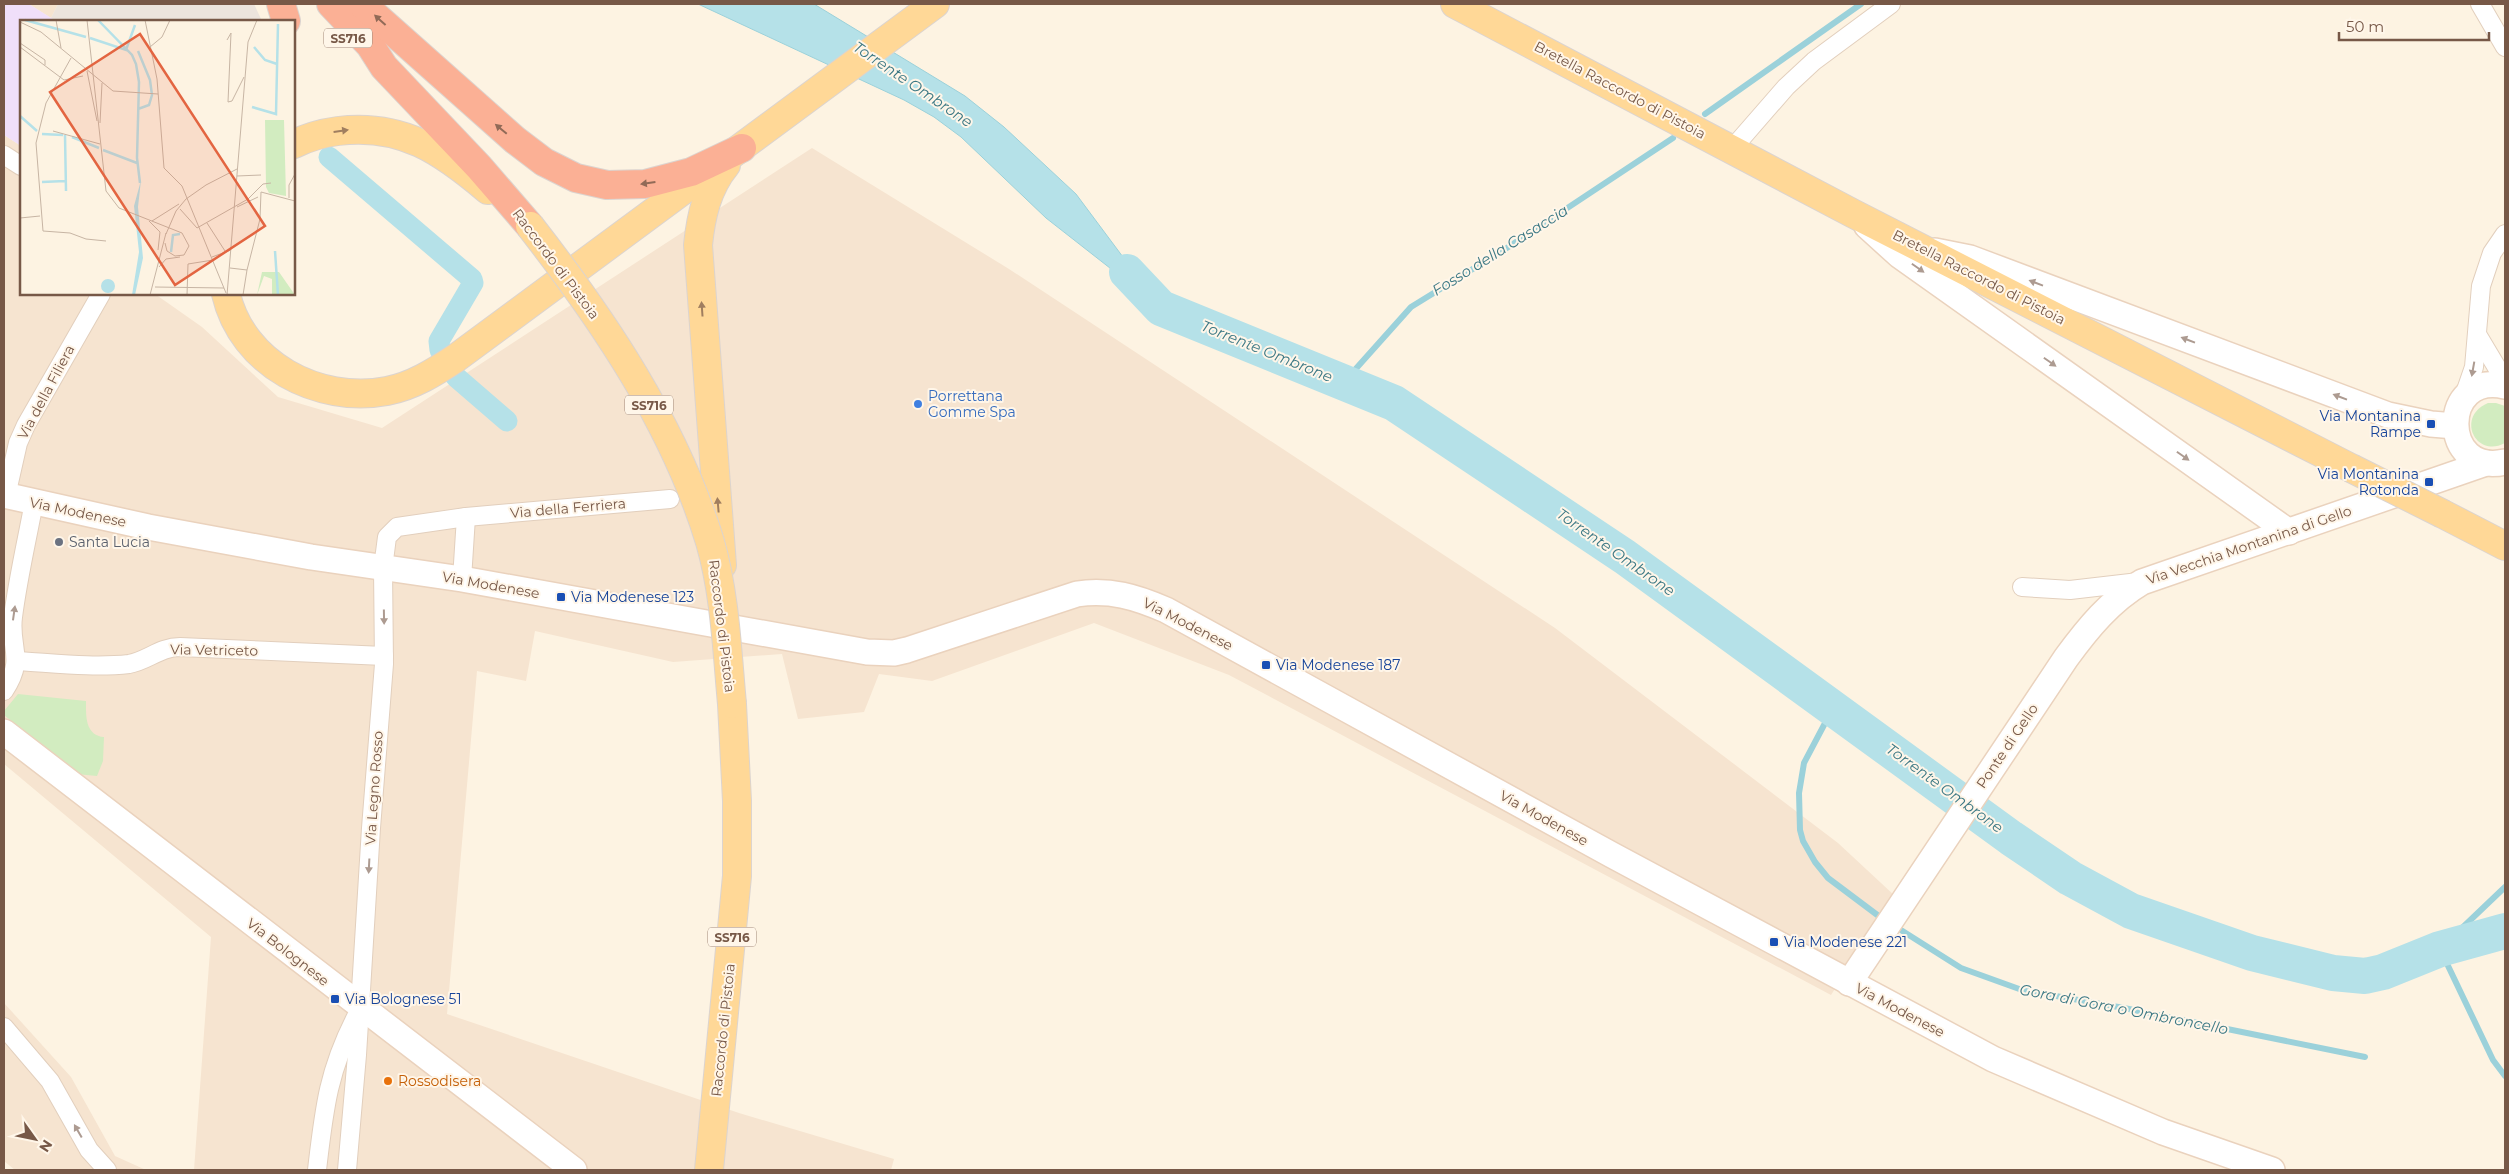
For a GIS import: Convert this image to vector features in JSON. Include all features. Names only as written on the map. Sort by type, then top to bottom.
[{"type":"highway","points":[[281,4],[286,20]]},
{"type":"highway","name":"Raccordo di Pistoia","points":[[315,4],[363,54],[384,68]]},
{"type":"highway","name":"Raccordo di Pistoia","points":[[331,4],[370,46],[384,68],[479,167],[530,226]]},
{"type":"highway","points":[[362,4],[515,140],[544,162],[576,178],[607,184],[645,184],[691,172],[742,148]]},
{"type":"main road","points":[[226,295],[229,308],[243,334],[259,352],[286,374],[326,391],[347,393],[387,391],[432,374],[742,148],[935,4]]},
{"type":"main road","name":"Bretella Raccordo di Pistoia","points":[[1455,4],[1854,214],[1928,250],[2505,546]]},
{"type":"main road","points":[[295,144],[316,136],[356,129],[378,131],[416,139],[447,157],[530,226]]},
{"type":"main road","points":[[722,606],[722,563],[698,257],[699,231],[706,201],[714,182],[742,148]]},
{"type":"main road","name":"Raccordo di Pistoia","points":[[530,226],[597,318],[643,392],[671,447],[709,541],[722,606],[732,704],[738,801],[737,876],[709,1170]]},
{"type":"street","points":[[1732,149],[1786,87],[1814,62],[1890,4]]},
{"type":"street","points":[[2480,4],[2505,48]]},
{"type":"street","points":[[4,155],[20,165]]},
{"type":"street","points":[[1854,214],[1899,255],[2289,532]]},
{"type":"street","points":[[2496,462],[2470,455],[2458,435],[2456,412],[2463,400],[2471,377],[2478,336],[2477,309],[2487,263],[2503,246]]},
{"type":"street","points":[[1928,250],[1970,258],[2388,415],[2431,424],[2458,435]]},
{"type":"street","name":"Via della Filiera","points":[[5,496],[18,443],[26,425],[100,295]]},
{"type":"street","points":[[2478,336],[2505,381]]},
{"type":"street","points":[[2463,400],[2470,393],[2483,386],[2505,386]]},
{"type":"street","points":[[2441,477],[2458,435]]},
{"type":"street","name":"Via Vecchia Montanina di Gello","points":[[2066,658],[2094,621],[2114,602],[2142,582],[2289,532],[2441,477],[2496,462]]},
{"type":"street","name":"Via Modenese","points":[[5,496],[262,549],[462,579],[880,653],[907,650],[1077,594],[1106,591],[1136,597],[1166,610],[1849,983],[1993,1059],[2162,1132],[2272,1170]]},
{"type":"street","name":"Via della Ferriera","points":[[383,568],[387,537],[394,529],[466,517],[670,498]]},
{"type":"street","points":[[4,690],[13,675],[17,662],[13,619],[34,502]]},
{"type":"street","points":[[462,579],[466,517]]},
{"type":"street","name":"Via Legno Rosso","points":[[347,1170],[384,656],[383,568]]},
{"type":"street","points":[[2022,586],[2070,590],[2142,582]]},
{"type":"street","name":"Via Vetriceto","points":[[17,662],[117,665],[134,663],[167,648],[180,647],[384,656]]},
{"type":"street","name":"Ponte di Gello","points":[[1849,983],[2066,658]]},
{"type":"street","name":"Via Bolognese","points":[[4,732],[360,1008],[574,1170]]},
{"type":"street","points":[[317,1170],[328,1084],[336,1060],[360,1008]]},
{"type":"street","points":[[4,1027],[45,1075],[89,1150],[107,1170]]},
{"type":"shaded area","points":[[4,4],[29,4],[54,20],[20,20],[20,145],[4,135]]},
{"type":"shaded area","points":[[29,4],[58,4],[51,18]]},
{"type":"shaded area","points":[[58,4],[254,4],[262,20],[54,20],[51,18]]},
{"type":"shaded area","points":[[4,135],[20,145],[20,295],[156,295],[202,327],[278,397],[382,428],[812,148],[1009,269],[1555,628],[1838,843],[1895,896],[1831,995],[1229,675],[1094,623],[932,681],[879,674],[864,712],[798,719],[782,654],[673,662],[535,631],[526,681],[477,671],[447,1014],[739,1113],[894,1159],[891,1170],[194,1170],[211,937],[4,764]]},
{"type":"shaded area","points":[[4,1003],[71,1077],[115,1156],[146,1170],[15,1170],[4,1161]]},
{"type":"green space","points":[[2488,403],[2505,406],[2505,443],[2495,446],[2485,445],[2478,441],[2473,434],[2471,426],[2473,417],[2478,409]]},
{"type":"green space","points":[[18,694],[86,701],[90,729],[93,733],[104,737],[103,761],[97,776],[76,774],[4,715],[4,711]]},
{"type":"water","points":[[698,4],[814,4],[965,96],[1004,127],[1076,194],[1161,308],[1046,218],[961,137],[934,117],[904,100]]},
{"type":"waterway","name":"Fosso della Casaccia","points":[[1705,114],[1861,4]]},
{"type":"waterway","name":"Fosso della Casaccia","points":[[1344,382],[1411,307],[1510,246],[1673,138]]},
{"type":"waterway","points":[[329,157],[472,279],[473,283],[439,341],[440,350]]},
{"type":"waterway","name":"Torrente Ombrone","points":[[1127,272],[1161,308],[1394,403],[1625,557],[2011,838],[2070,878],[2131,911],[2252,953],[2333,973],[2365,976],[2383,972],[2440,949],[2505,931]]},
{"type":"waterway","points":[[456,377],[507,421]]},
{"type":"waterway","name":"Gora di Gora o Ombroncello","points":[[1833,708],[1804,763],[1799,793],[1800,830],[1803,841],[1815,862],[1828,878],[1884,920]]},
{"type":"waterway","points":[[2505,887],[2440,949],[2493,1060],[2505,1076]]},
{"type":"waterway","name":"Gora di Gora o Ombroncello","points":[[1893,925],[1961,968],[2022,990],[2124,1008],[2365,1057]]},
{"type":"place","name":"Porrettana Gomme Spa","points":[[918,404]]},
{"type":"place","name":"Via Montanina Rampe","points":[[2431,424]]},
{"type":"place","name":"Via Montanina Rotonda","points":[[2429,482]]},
{"type":"place","name":"Santa Lucia","points":[[59,542]]},
{"type":"place","name":"Via Modenese 123","points":[[561,597]]},
{"type":"place","name":"Via Modenese 187","points":[[1266,665]]},
{"type":"place","name":"Via Modenese 221","points":[[1774,942]]},
{"type":"place","name":"Via Bolognese 51","points":[[335,999]]},
{"type":"place","name":"Rossodisera","points":[[388,1081]]}]
